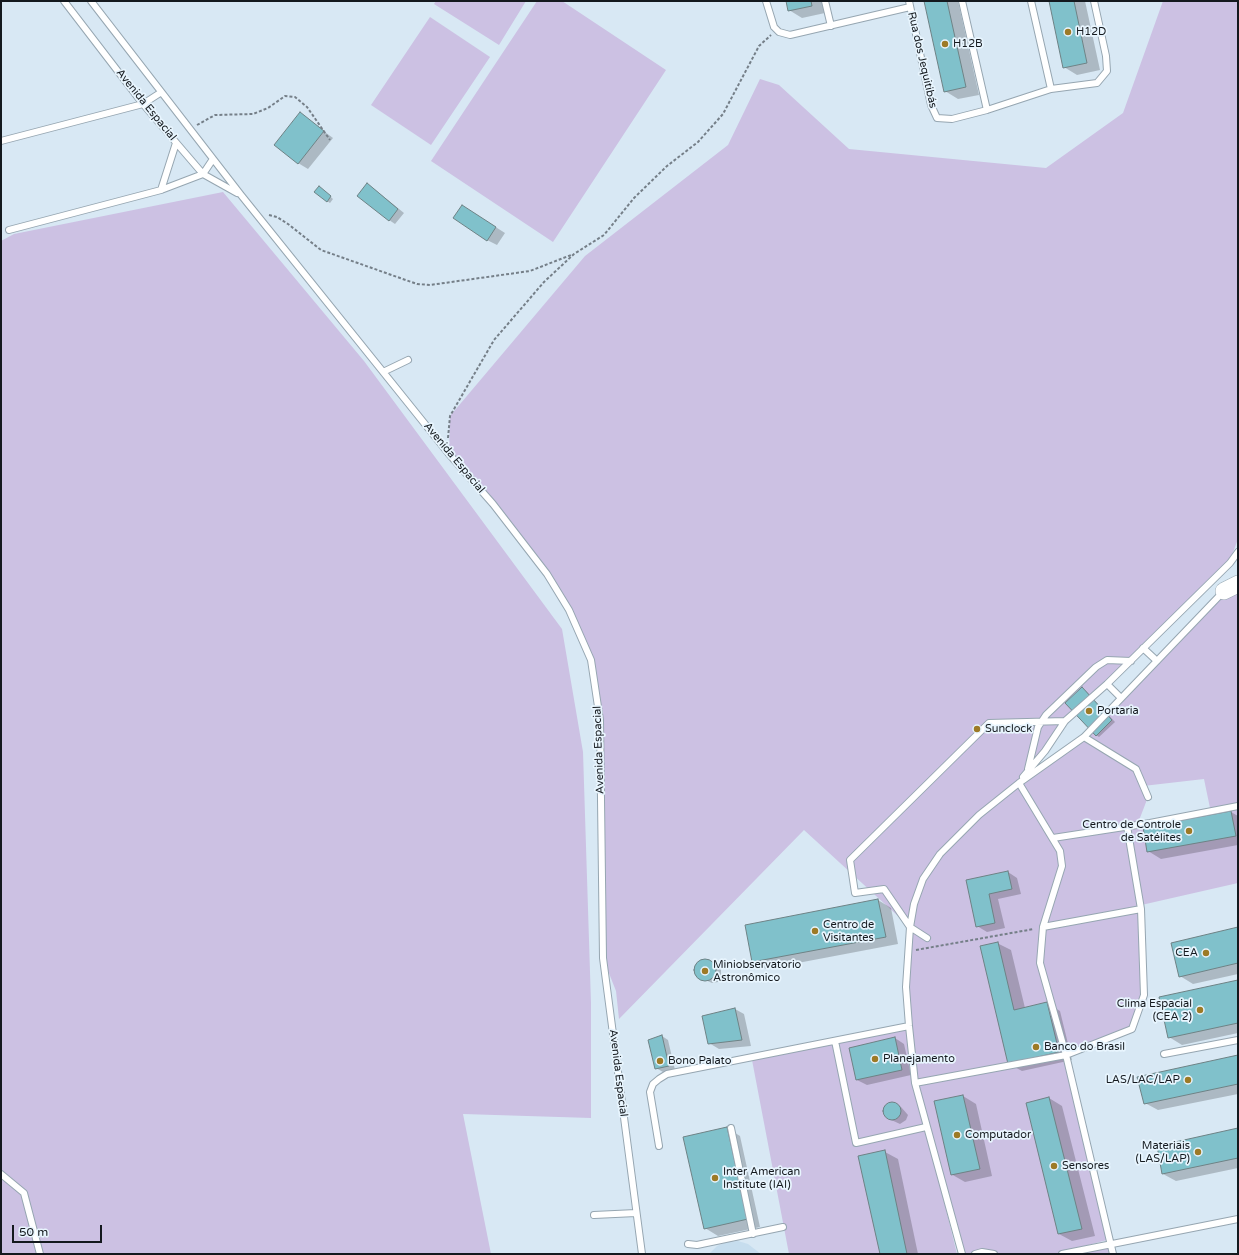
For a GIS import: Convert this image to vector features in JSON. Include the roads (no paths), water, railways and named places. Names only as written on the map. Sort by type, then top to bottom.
[{"type":"lane","name":"Avenida Espacial","points":[[64,1],[143,104],[203,174],[240,195]]},
{"type":"lane","name":"Avenida Espacial","points":[[91,1],[160,93],[240,195],[449,454],[494,504],[547,574],[569,610],[591,660],[600,720],[603,958],[642,1254]]},
{"type":"lane","points":[[766,1],[771,23],[776,30],[790,35],[831,26],[910,4]]},
{"type":"lane","points":[[825,1],[831,26]]},
{"type":"lane","points":[[962,1],[987,110],[1050,89],[1097,83],[1107,71],[1106,56],[1094,1]]},
{"type":"lane","points":[[1031,1],[1050,89]]},
{"type":"lane","name":"Rua dos Jequitibás","points":[[910,4],[931,105],[937,118],[952,119],[987,110]]},
{"type":"lane","points":[[1,141],[143,104],[160,93]]},
{"type":"lane","points":[[161,190],[176,143]]},
{"type":"lane","points":[[9,230],[161,190],[203,174],[213,160]]},
{"type":"lane","points":[[383,372],[408,360]]},
{"type":"lane","points":[[1019,783],[1028,770],[1045,751],[1065,721],[1131,661],[1230,563],[1238,552]]},
{"type":"lane","points":[[962,1254],[926,1127],[916,1083],[909,1026],[906,987],[910,927],[914,904],[923,879],[940,854],[980,815],[1019,783],[1084,737],[1157,661],[1231,588],[1238,577]]},
{"type":"lane","points":[[1143,648],[1157,661]]},
{"type":"lane","points":[[1028,770],[1038,727],[1068,692],[1096,667],[1107,660],[1131,661]]},
{"type":"lane","points":[[1107,684],[1121,698]]},
{"type":"lane","points":[[928,938],[910,927],[884,888],[855,894],[850,860],[989,723],[1065,721]]},
{"type":"lane","points":[[1084,737],[1136,769],[1148,797]]},
{"type":"lane","points":[[1019,783],[1060,851],[1062,866],[1043,927],[1040,963],[1066,1055],[1113,1254]]},
{"type":"lane","points":[[1053,838],[1238,806]]},
{"type":"lane","points":[[916,1083],[1066,1055],[1132,1029],[1144,995],[1141,909],[1127,826]]},
{"type":"lane","points":[[1043,927],[1141,909]]},
{"type":"lane","points":[[659,1146],[650,1092],[653,1084],[667,1074],[750,1059],[909,1026]]},
{"type":"lane","points":[[1164,1054],[1238,1040]]},
{"type":"lane","points":[[835,1041],[856,1144],[926,1127]]},
{"type":"lane","points":[[731,1128],[752,1234]]},
{"type":"lane","points":[[1,1174],[24,1193],[40,1254]]},
{"type":"lane","points":[[594,1215],[636,1212]]},
{"type":"lane","points":[[1062,1254],[1110,1243],[1238,1219]]},
{"type":"lane","points":[[688,1244],[697,1245],[783,1227]]},
{"type":"lane","points":[[975,1254],[982,1252],[994,1254]]},
{"type":"place","name":"H12D","points":[[1068,32]]},
{"type":"place","name":"H12B","points":[[945,44]]},
{"type":"place","name":"Portaria","points":[[1089,711]]},
{"type":"place","name":"Sunclock","points":[[977,729]]},
{"type":"place","name":"Centro de Controle de Satélites","points":[[1189,831]]},
{"type":"place","name":"Centro de Visitantes","points":[[815,931]]},
{"type":"place","name":"CEA","points":[[1206,953]]},
{"type":"place","name":"Miniobservatorio Astronômico","points":[[705,971]]},
{"type":"place","name":"Clima Espacial (CEA 2)","points":[[1200,1010]]},
{"type":"place","name":"Banco do Brasil","points":[[1036,1047]]},
{"type":"place","name":"Planejamento","points":[[875,1059]]},
{"type":"place","name":"Bono Palato","points":[[660,1061]]},
{"type":"place","name":"LAS/LAC/LAP","points":[[1188,1080]]},
{"type":"place","name":"Computador","points":[[957,1135]]},
{"type":"place","name":"Materiais (LAS/LAP)","points":[[1198,1152]]},
{"type":"place","name":"Sensores","points":[[1054,1166]]},
{"type":"place","name":"Inter American Institute (IAI)","points":[[715,1178]]}]
